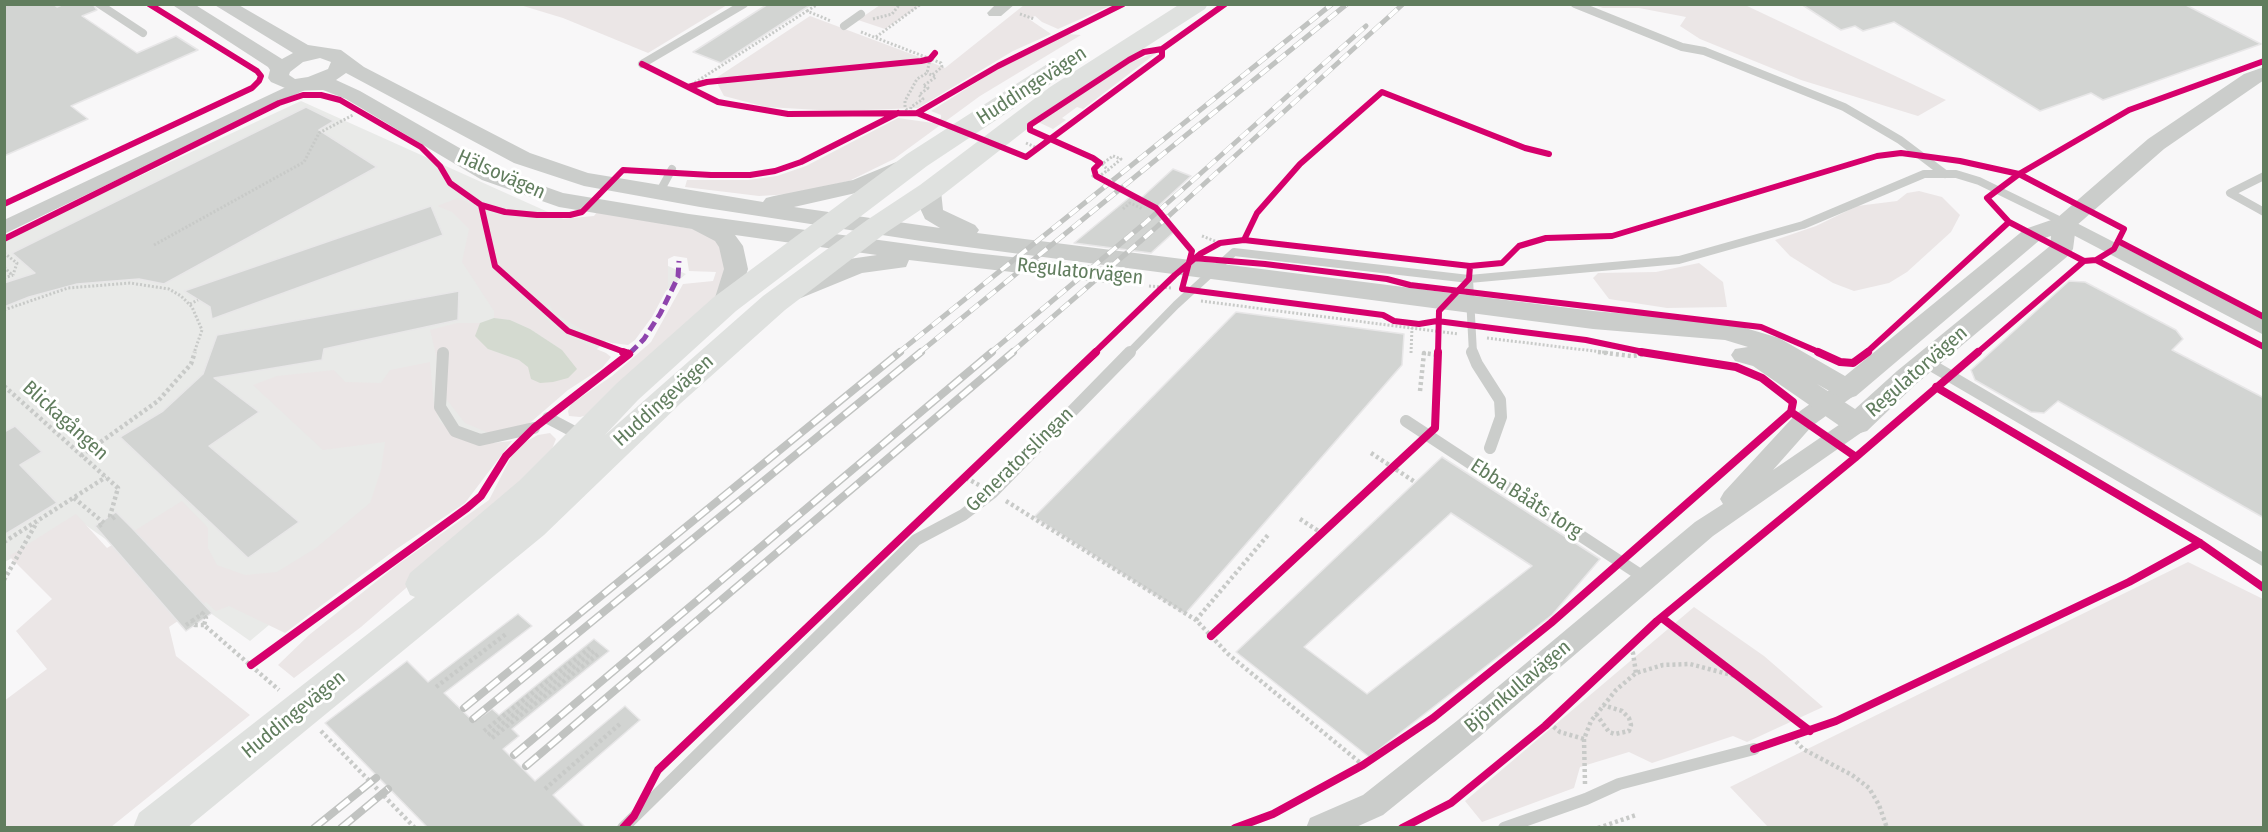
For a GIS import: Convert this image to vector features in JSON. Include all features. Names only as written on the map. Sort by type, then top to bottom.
[{"type":"main road","name":"Huddingevägen","points":[[154,828],[531,525],[670,395],[774,303],[834,234],[917,160],[1043,77],[1163,4]]},
{"type":"main road","name":"Huddingevägen","points":[[140,828],[531,490],[627,392],[725,304],[834,234],[877,226],[930,191],[1059,92],[1197,4]]},
{"type":"street","points":[[180,4],[275,63],[266,81]]},
{"type":"street","points":[[222,4],[300,49],[313,53]]},
{"type":"street","points":[[4,214],[266,81],[296,58],[313,53]]},
{"type":"street","name":"Hälsovägen","points":[[313,53],[334,54],[357,71],[522,158],[584,179],[746,207],[834,234]]},
{"type":"street","points":[[4,228],[335,73],[342,60]]},
{"type":"street","name":"Regulatorvägen","points":[[834,234],[891,256],[974,261],[1181,284],[1590,337],[1710,347],[1760,358],[1837,396],[2033,234],[2065,223],[2156,144],[2251,78],[2264,73]]},
{"type":"street","name":"Hälsovägen","points":[[266,81],[327,84],[356,103],[490,175],[560,200],[689,221],[834,234]]},
{"type":"street","points":[[746,207],[831,193],[861,185],[917,160]]},
{"type":"street","points":[[930,191],[930,206],[933,214],[930,226]]},
{"type":"street","points":[[689,221],[723,236],[731,246],[736,269],[725,304]]},
{"type":"street","points":[[2065,223],[2264,328]]},
{"type":"street","name":"Regulatorvägen","points":[[1867,416],[1926,362],[2061,249],[2065,223]]},
{"type":"street","name":"Regulatorvägen","points":[[877,226],[930,226],[1181,284]]},
{"type":"street","points":[[774,303],[844,270],[891,256]]},
{"type":"street","points":[[1837,396],[1867,416]]},
{"type":"street","name":"Björnkullavägen","points":[[1704,529],[1804,420],[1837,396]]},
{"type":"street","name":"Björnkullavägen","points":[[1320,828],[1373,805],[1468,729],[1704,529],[1867,416]]},
{"type":"lane","points":[[99,4],[143,33]]},
{"type":"lane","points":[[642,64],[744,4]]},
{"type":"lane","points":[[1575,4],[1682,47],[1704,51],[1844,107],[1900,140],[1945,174]]},
{"type":"lane","points":[[844,26],[861,14]]},
{"type":"lane","points":[[659,193],[672,170]]},
{"type":"lane","points":[[1490,448],[1502,417],[1500,400],[1477,364],[1472,351],[1469,279],[1679,260],[1803,225],[1924,174],[1956,174],[1979,181],[2065,223]]},
{"type":"lane","points":[[2264,176],[2230,193],[2264,212]]},
{"type":"lane","name":"Generatorslingan","points":[[623,828],[916,540],[963,515],[992,493],[1181,284],[1234,252],[1469,279]]},
{"type":"lane","points":[[443,352],[440,407],[455,431],[480,440],[534,429]]},
{"type":"lane","points":[[1926,362],[2264,560]]},
{"type":"lane","points":[[548,418],[583,437]]},
{"type":"lane","name":"Ebba Bååts torg","points":[[1406,421],[1646,579]]},
{"type":"lane","points":[[1504,828],[1586,799],[1619,784],[1754,749]]},
{"type":"path","points":[[684,86],[818,4]]},
{"type":"path","points":[[875,38],[921,4]]},
{"type":"path","points":[[1031,4],[1030,14],[1038,23]]},
{"type":"path","points":[[807,11],[875,38],[933,56],[942,67],[932,75]]},
{"type":"path","points":[[910,62],[933,56]]},
{"type":"path","points":[[910,113],[905,108],[905,101],[918,80],[927,73],[933,56]]},
{"type":"path","points":[[910,113],[911,107],[923,99],[919,95],[928,88],[923,86],[936,77],[927,73]]},
{"type":"path","points":[[242,93],[266,81]]},
{"type":"path","points":[[684,86],[718,81]]},
{"type":"path","points":[[684,86],[698,92]]},
{"type":"path","points":[[154,245],[304,162],[319,133],[356,103]]},
{"type":"path","points":[[898,113],[923,111]]},
{"type":"path","points":[[1026,157],[1047,141]]},
{"type":"path","points":[[1096,177],[1121,159],[1113,156],[1102,164],[1109,171]]},
{"type":"path","points":[[1093,158],[1100,163],[1094,169],[1096,177]]},
{"type":"path","points":[[1096,177],[1109,183]]},
{"type":"path","points":[[1127,192],[1143,204]]},
{"type":"path","points":[[1123,209],[1130,203],[1154,206]]},
{"type":"path","points":[[1173,229],[1192,251],[1181,284],[1180,298],[1469,336]]},
{"type":"path","points":[[1202,236],[1224,243]]},
{"type":"path","points":[[1210,249],[1224,243]]},
{"type":"path","points":[[4,253],[17,263],[13,275]]},
{"type":"path","points":[[6,268],[13,275]]},
{"type":"path","points":[[4,278],[13,275]]},
{"type":"path","points":[[5,311],[68,288],[130,282],[170,289],[190,304],[202,330],[191,364],[158,402],[81,456]]},
{"type":"path","points":[[1149,286],[1181,284]]},
{"type":"path","points":[[1150,299],[1181,284]]},
{"type":"path","points":[[190,304],[198,300]]},
{"type":"path","points":[[1383,315],[1394,321],[1407,323],[1438,322],[1437,365]]},
{"type":"path","points":[[1411,352],[1412,328]]},
{"type":"path","points":[[1480,337],[1590,337],[1662,356]]},
{"type":"path","points":[[1590,337],[1631,357],[1651,354]]},
{"type":"path","points":[[1420,391],[1424,353],[1438,355]]},
{"type":"path","points":[[1371,453],[1415,482]]},
{"type":"path","points":[[1387,474],[1403,459]]},
{"type":"path","points":[[958,486],[975,470]]},
{"type":"path","points":[[4,543],[106,477],[117,488],[110,516],[114,518],[99,526]]},
{"type":"path","points":[[992,493],[1196,620],[1228,654],[1363,765]]},
{"type":"path","points":[[74,498],[104,523]]},
{"type":"path","points":[[1300,519],[1323,534]]},
{"type":"path","points":[[4,580],[38,521]]},
{"type":"path","points":[[1314,542],[1331,526]]},
{"type":"path","points":[[1196,620],[1268,535]]},
{"type":"path","points":[[186,625],[203,613],[206,618],[204,625]]},
{"type":"path","points":[[192,621],[195,625],[204,625],[283,694]]},
{"type":"path","points":[[1211,636],[1220,628]]},
{"type":"path","points":[[436,687],[506,634]]},
{"type":"path","points":[[1621,655],[1636,641]]},
{"type":"path","points":[[1629,647],[1634,653],[1636,673]]},
{"type":"path","points":[[488,735],[594,651],[488,735]]},
{"type":"path","points":[[251,665],[261,658]]},
{"type":"path","points":[[1586,799],[1584,740],[1602,705],[1636,673],[1663,665],[1690,664],[1739,677]]},
{"type":"path","points":[[1722,664],[1748,684]]},
{"type":"path","points":[[1596,714],[1609,732],[1615,734],[1629,731],[1631,725],[1629,718],[1622,711],[1602,705]]},
{"type":"path","points":[[1557,716],[1547,725],[1584,740]]},
{"type":"path","points":[[545,789],[621,723]]},
{"type":"path","points":[[316,726],[415,828]]},
{"type":"path","points":[[1754,749],[1801,734]]},
{"type":"path","points":[[1792,736],[1803,749],[1852,775],[1869,788],[1879,805],[1887,828]]},
{"type":"path","points":[[1353,770],[1373,758]]},
{"type":"path","points":[[1599,828],[1636,815]]},
{"type":"shaded area","points":[[727,4],[648,53],[563,18],[520,5]]},
{"type":"shaded area","points":[[880,5],[921,5],[885,29],[858,20]]},
{"type":"shaded area","points":[[1024,5],[1112,5],[1058,29],[1035,16],[1029,19],[1051,34],[1013,51],[918,108],[837,111],[766,107],[724,96],[717,83],[928,61],[945,68]]},
{"type":"shaded area","points":[[1594,5],[1745,5],[1946,100],[1918,116],[1801,80],[1700,39],[1680,26],[1686,17],[1639,8],[1603,8]]},
{"type":"shaded area","points":[[810,16],[922,58],[710,82]]},
{"type":"shaded area","points":[[1067,34],[1081,35],[980,96],[894,159],[849,181],[792,194],[759,196],[685,187],[687,180],[748,180],[777,176],[806,166],[898,118],[933,123],[941,118],[941,115],[931,111],[1015,58]]},
{"type":"shaded area","points":[[1159,51],[1083,109],[1077,107],[1062,118],[1066,120],[1053,129],[1038,122],[1122,66]]},
{"type":"shaded area","points":[[301,101],[686,274],[250,641],[77,519],[5,562],[4,239]]},
{"type":"shaded area","points":[[1919,191],[1942,197],[1960,215],[1951,232],[1907,272],[1889,283],[1854,291],[1833,283],[1790,256],[1775,240],[1816,226],[1857,206],[1897,201],[1907,193]]},
{"type":"shaded area","points":[[458,198],[493,214],[515,217],[550,220],[594,216],[597,212],[704,231],[728,250],[721,296],[591,414],[580,417],[569,416],[568,411],[571,404],[612,376],[651,342],[683,284],[713,281],[716,272],[689,271],[687,258],[674,256],[668,259],[668,287],[652,317],[635,340],[628,345],[594,337],[553,312],[550,305],[536,308],[552,325],[611,357],[602,368],[568,390],[524,428],[491,434],[465,423],[447,400],[430,330],[457,323],[480,323],[476,336],[488,349],[519,360],[528,367],[562,350],[530,329],[510,320],[494,318],[494,311],[462,262],[469,229],[452,212],[437,206]]},
{"type":"shaded area","points":[[1699,263],[1723,282],[1727,307],[1667,308],[1609,299],[1593,278],[1598,273],[1656,272]]},
{"type":"shaded area","points":[[494,318],[510,320],[530,329],[562,350],[577,369],[568,378],[553,382],[540,383],[531,379],[528,367],[519,360],[488,349],[475,336],[480,323]]},
{"type":"shaded area","points":[[430,362],[434,404],[440,422],[459,437],[480,444],[512,441],[465,503],[395,550],[285,633],[229,606],[216,611],[206,602],[169,627],[176,656],[250,715],[111,827],[5,827],[4,701],[47,669],[16,631],[52,599],[9,556],[76,514],[107,548],[182,501],[208,528],[208,548],[217,565],[245,575],[277,572],[316,548],[370,503],[381,470],[385,442],[323,450],[253,385],[277,376],[334,370],[345,382],[381,383],[390,370]]},
{"type":"shaded area","points":[[550,433],[556,439],[550,454],[428,569],[361,627],[294,678],[278,665],[309,635],[397,565],[489,500],[511,457],[525,442],[538,435]]},
{"type":"shaded area","points":[[2188,562],[2263,599],[2263,827],[1768,827],[1730,787]]},
{"type":"shaded area","points":[[1694,607],[1764,656],[1823,707],[1747,742],[1733,736],[1652,763],[1629,752],[1580,767],[1574,788],[1482,822],[1465,801]]},
{"type":"building","points":[[4,4],[53,4],[57,7],[64,4],[93,4],[97,10],[82,16],[137,53],[176,36],[198,50],[71,106],[88,119],[4,156]]},
{"type":"building","points":[[768,4],[812,4],[721,63],[693,52]]},
{"type":"building","points":[[1801,4],[2184,4],[2261,44],[2103,100],[2091,93],[2040,111],[1894,22],[1863,31],[1855,26],[1841,30]]},
{"type":"building","points":[[306,107],[334,121],[319,130],[377,167],[164,284],[139,279],[77,284],[29,297],[4,307],[4,283],[35,273],[12,253]]},
{"type":"building","points":[[1173,169],[1191,176],[1155,209],[1174,232],[1151,253],[1074,243],[1130,197],[1138,201]]},
{"type":"building","points":[[431,206],[443,235],[212,319],[210,307],[184,291]]},
{"type":"building","points":[[2069,281],[2085,282],[2176,330],[2183,339],[2172,350],[2264,398],[2264,518],[2058,401],[2044,413],[2031,412],[1975,380],[1971,370]]},
{"type":"building","points":[[459,291],[458,320],[324,349],[322,360],[214,378],[259,412],[209,446],[299,522],[248,558],[120,437],[163,411],[203,374],[217,335]]},
{"type":"building","points":[[1236,312],[1404,334],[1402,365],[1185,614],[1034,517]]},
{"type":"building","points":[[15,426],[42,452],[20,465],[57,503],[4,535],[4,432]]},
{"type":"building","points":[[1442,457],[1600,559],[1552,615],[1369,757],[1236,652]],"holes":[[[1451,513],[1532,566],[1367,694],[1304,647]]]},
{"type":"building","points":[[116,512],[212,613],[186,631],[95,526]]},
{"type":"building","points":[[518,614],[532,626],[444,693],[474,722],[492,709],[499,715],[594,639],[609,651],[512,729],[519,736],[503,749],[535,781],[625,706],[640,720],[553,795],[586,828],[428,828],[325,723],[407,661],[428,682]]},
{"type":"railway","points":[[898,353],[1332,4]]},
{"type":"railway","points":[[919,353],[1347,4]]},
{"type":"railway","points":[[1011,353],[1151,232],[1403,4]]},
{"type":"railway","points":[[990,353],[1145,223],[1366,26]]},
{"type":"railway","points":[[464,708],[900,352]]},
{"type":"railway","points":[[473,719],[921,352]]},
{"type":"railway","points":[[514,755],[992,352]]},
{"type":"railway","points":[[526,766],[1013,352]]},
{"type":"railway","points":[[314,828],[376,778]]},
{"type":"railway","points":[[341,828],[388,789]]},
{"type":"marked path","points":[[629,354],[644,339],[660,314],[678,277],[679,261]]},
{"type":"cycle path","points":[[4,204],[252,88],[259,81],[261,76],[257,71],[149,4]]},
{"type":"cycle path","points":[[917,113],[998,66],[1123,4]]},
{"type":"cycle path","points":[[1225,4],[1162,49],[1144,52],[1129,60],[1030,125],[1030,130],[1093,158],[1100,163],[1094,169],[1096,176],[1156,208],[1192,251],[1182,289],[1383,315],[1394,321],[1419,324],[1437,321],[1586,340],[1651,354],[1736,367],[1762,378],[1793,402],[1791,412],[1551,623],[1433,718],[1363,765],[1273,814],[1235,828]]},
{"type":"cycle path","points":[[642,64],[718,102],[788,114],[917,113],[1026,157],[1162,56],[1162,49]]},
{"type":"cycle path","points":[[688,87],[707,82],[921,61],[930,59],[935,53]]},
{"type":"cycle path","points":[[2264,61],[2129,110],[2019,174],[1987,198],[2009,222],[2084,261],[2096,260],[2264,347]]},
{"type":"cycle path","points":[[1244,240],[1257,213],[1300,164],[1382,92],[1525,148],[1549,154]]},
{"type":"cycle path","points":[[4,239],[279,103],[303,95],[321,95],[340,100],[421,147],[440,166],[450,183],[481,205],[505,212],[537,215],[570,215],[582,212],[623,170],[711,175],[750,175],[775,171],[801,162],[898,113]]},
{"type":"cycle path","points":[[623,828],[634,816],[658,770],[966,478],[1175,275],[1200,254],[1220,243],[1244,240],[1470,266],[1502,263],[1519,246],[1546,238],[1612,236],[1877,156],[1901,153],[1960,161],[2019,174],[2124,229],[2114,249],[2096,260]]},
{"type":"cycle path","points":[[481,205],[495,266],[568,331],[629,354]]},
{"type":"cycle path","points":[[1193,258],[1265,264],[1387,279],[1410,285],[1761,327],[1840,362],[1853,363],[1869,351],[2009,222]]},
{"type":"cycle path","points":[[2118,241],[2264,317]]},
{"type":"cycle path","points":[[1402,828],[1451,803],[1545,726],[1657,621],[1856,457],[2084,261]]},
{"type":"cycle path","points":[[1211,636],[1435,428],[1439,311],[1469,279],[1470,266]]},
{"type":"cycle path","points":[[251,665],[467,508],[481,496],[506,456],[534,428],[629,354]]},
{"type":"cycle path","points":[[1936,387],[2200,543],[2264,588]]},
{"type":"cycle path","points":[[1791,412],[1856,457]]},
{"type":"cycle path","points":[[1754,749],[1836,721],[2129,582],[2200,543]]},
{"type":"cycle path","points":[[1662,618],[1810,731]]}]
